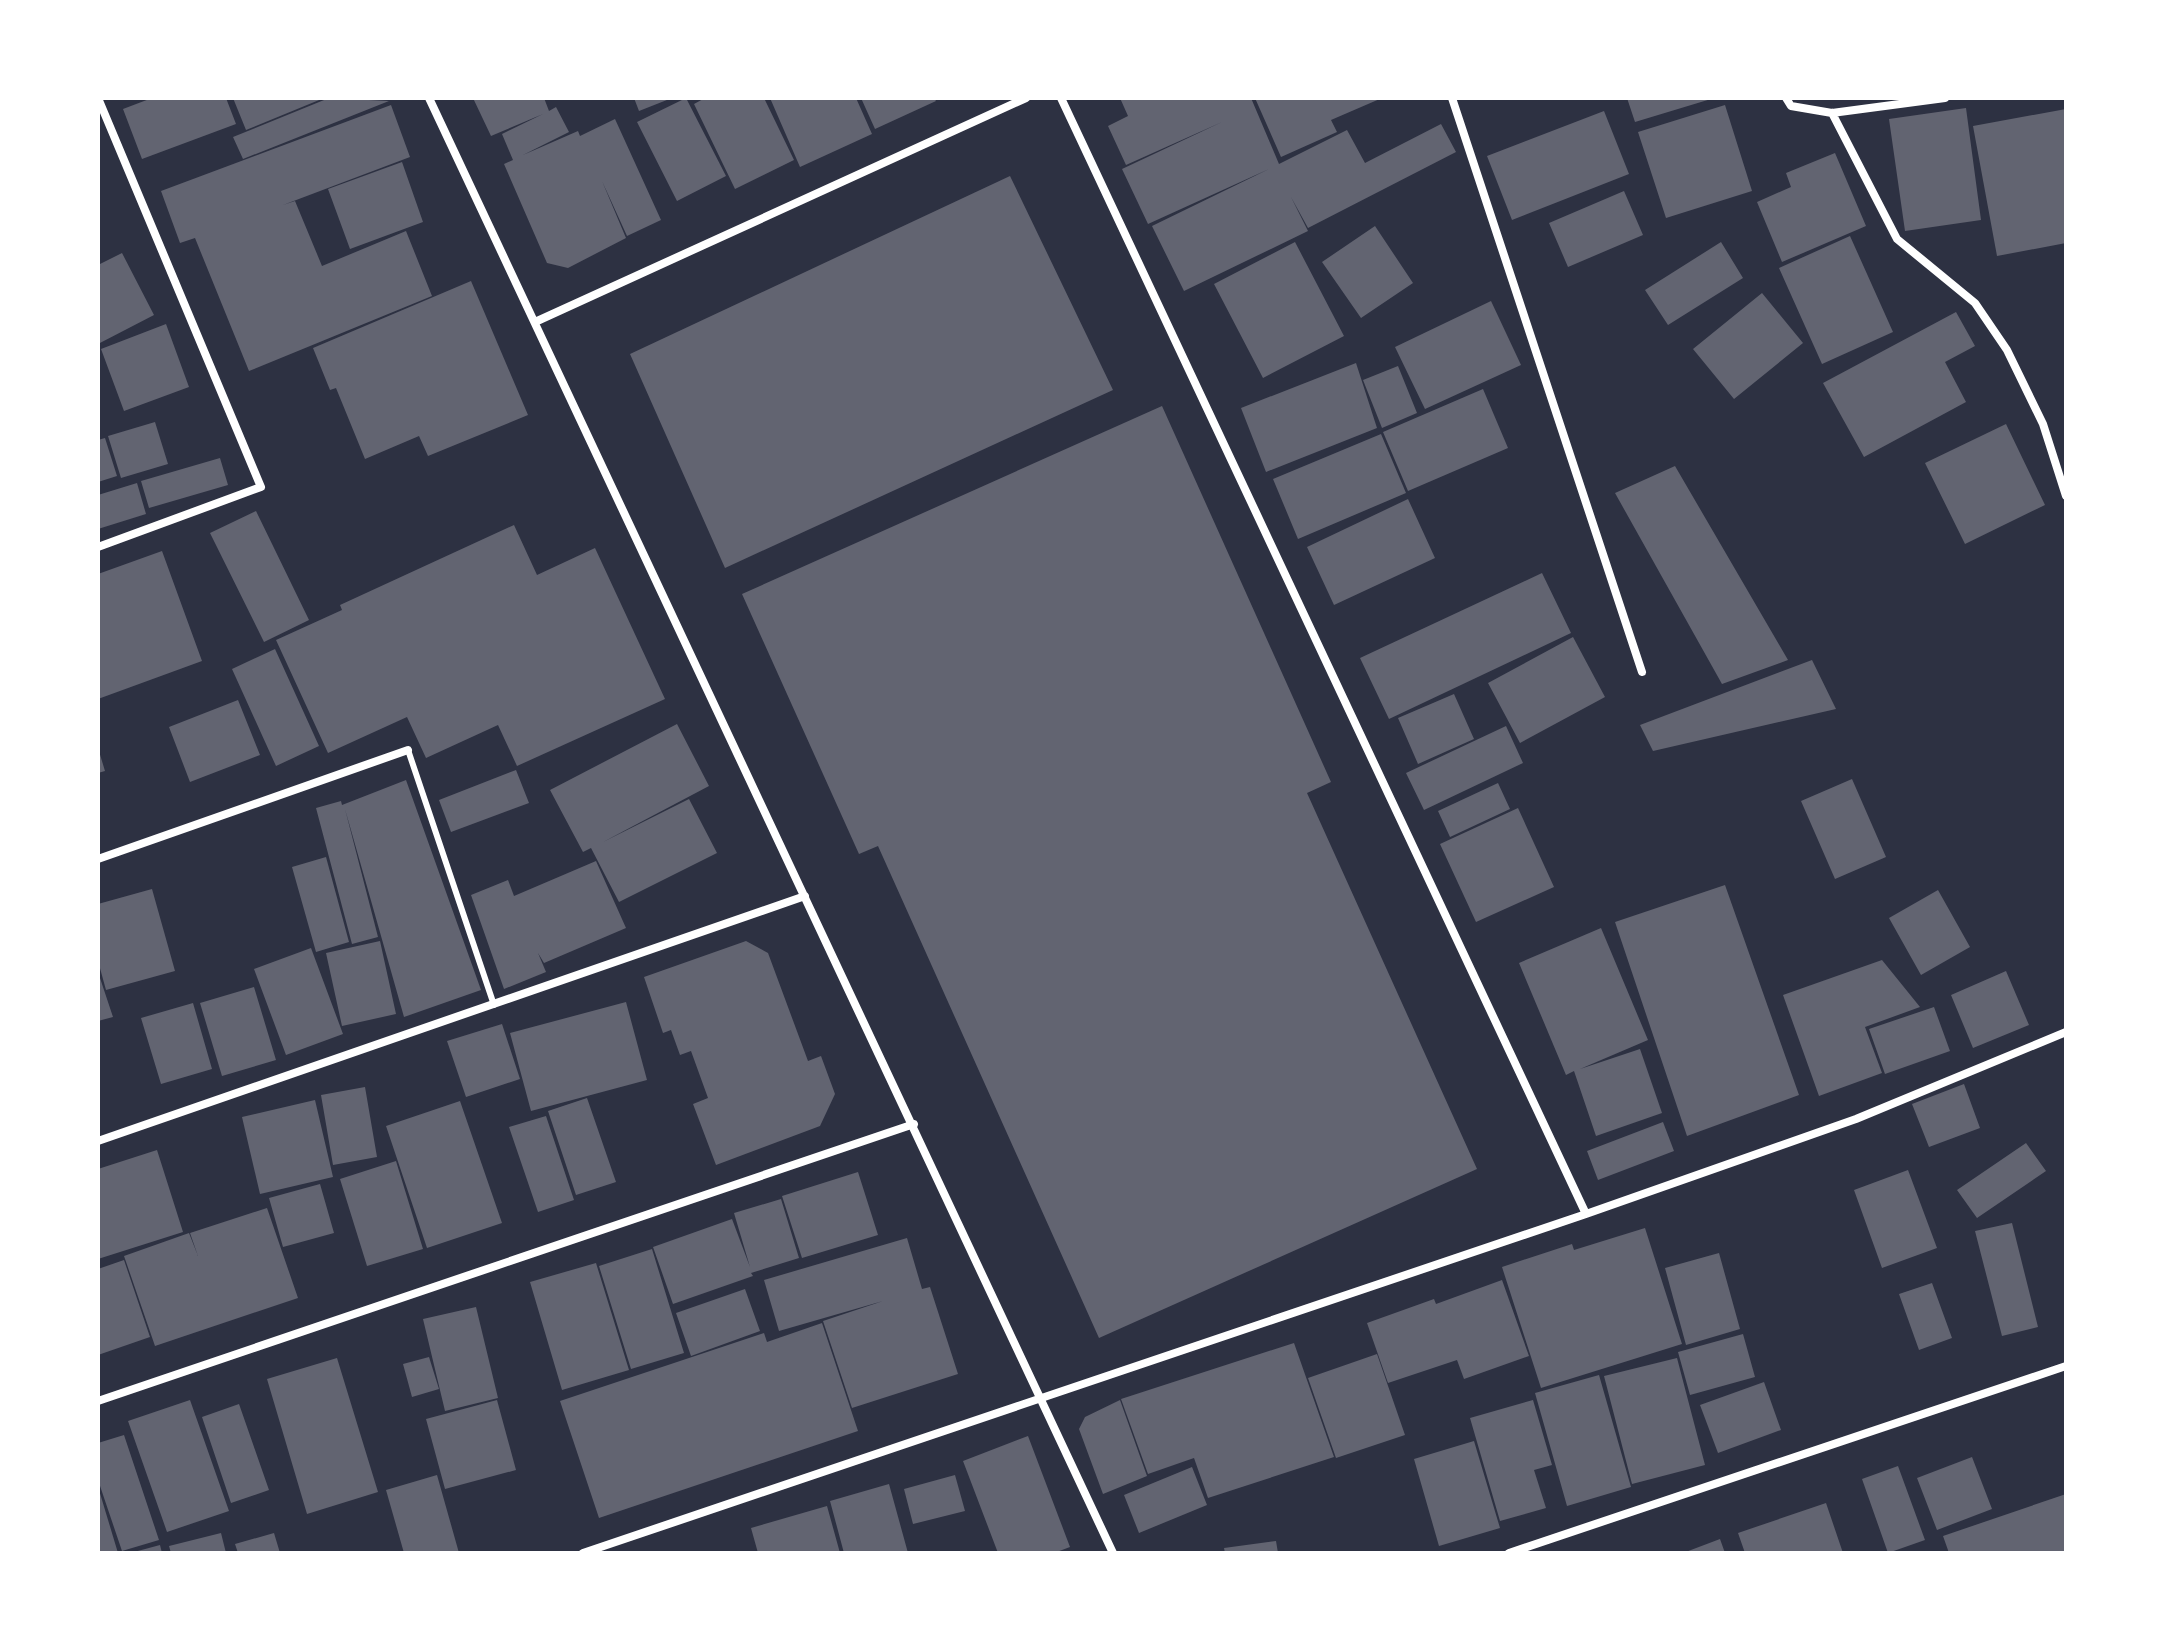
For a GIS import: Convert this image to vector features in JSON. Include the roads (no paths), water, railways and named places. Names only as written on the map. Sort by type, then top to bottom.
[{"type":"street","points":[[98,98],[261,487],[98,547]]},
{"type":"street","points":[[429,98],[1042,1396],[1113,1553]]},
{"type":"street","points":[[535,322],[1026,98]]},
{"type":"street","points":[[1061,98],[1586,1214]]},
{"type":"street","points":[[1452,98],[1642,672]]},
{"type":"street","points":[[1786,98],[1791,106],[1832,113],[1945,98]]},
{"type":"street","points":[[1832,113],[1897,239],[1975,303],[2007,350],[2043,424],[2066,496]]},
{"type":"street","points":[[98,859],[408,750]]},
{"type":"street","points":[[98,1141],[805,896]]},
{"type":"street","points":[[583,1553],[1586,1214],[1856,1119],[2066,1032]]},
{"type":"street","points":[[98,1401],[914,1124]]},
{"type":"street","points":[[1509,1553],[2066,1366]]},
{"type":"lane","points":[[408,750],[494,1005]]}]
